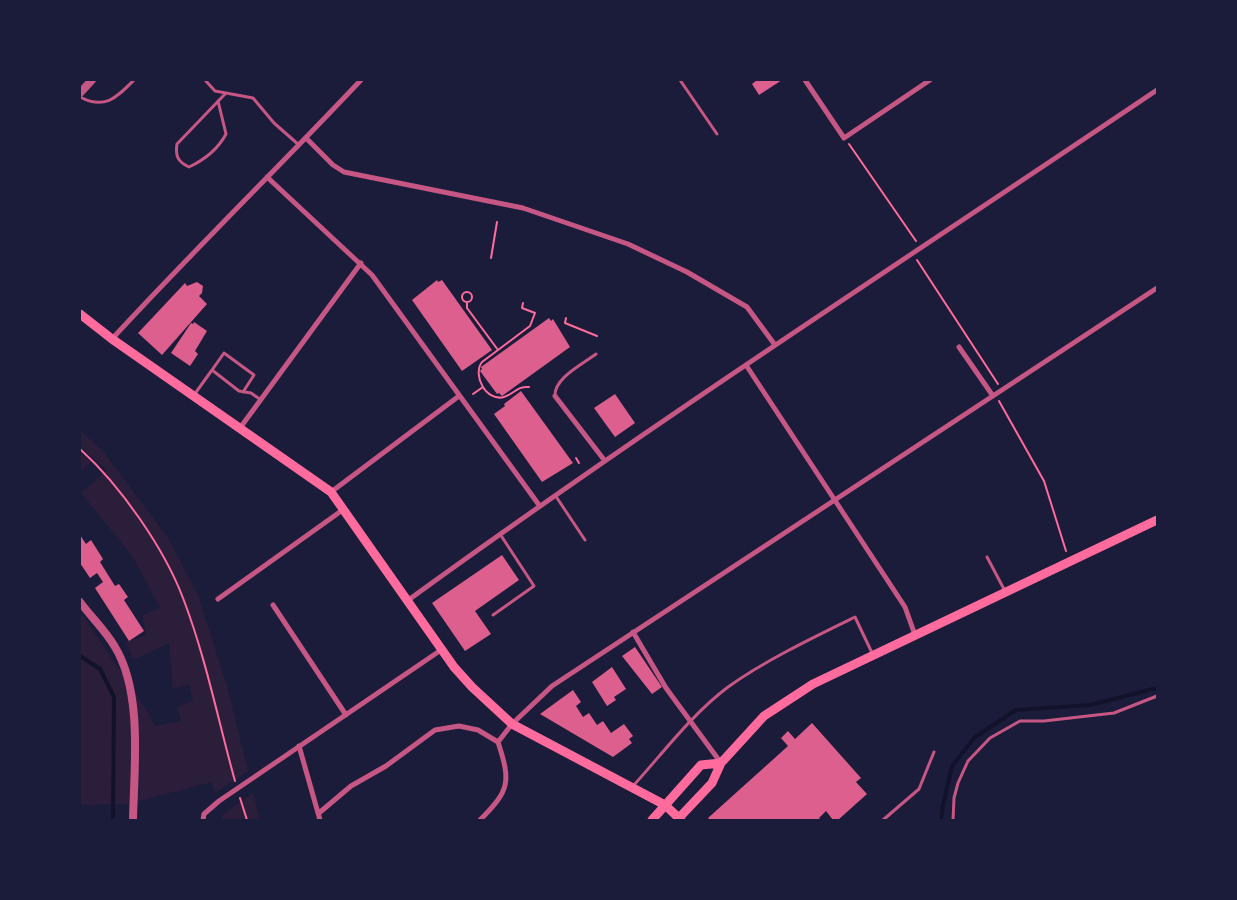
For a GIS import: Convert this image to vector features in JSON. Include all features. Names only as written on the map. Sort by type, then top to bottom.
[{"type":"main road","points":[[80,314],[112,339],[331,492],[441,650],[472,687],[512,724],[665,804],[679,819],[712,783],[721,763],[764,716],[814,684],[1157,520]]},
{"type":"main road","points":[[652,820],[701,765],[721,763]]},
{"type":"street","points":[[80,92],[92,80]]},
{"type":"street","points":[[112,339],[267,177],[300,146],[361,80]]},
{"type":"street","points":[[806,80],[844,138],[930,80]]},
{"type":"street","points":[[407,601],[539,505],[1157,90]]},
{"type":"street","points":[[306,138],[333,165],[344,172],[523,208],[619,240],[660,258],[747,307],[775,345]]},
{"type":"street","points":[[267,177],[372,275],[539,505]]},
{"type":"street","points":[[240,428],[360,263]]},
{"type":"street","points":[[498,742],[512,724],[552,686],[834,498],[1002,391],[1157,288]]},
{"type":"street","points":[[959,347],[994,396]]},
{"type":"street","points":[[746,365],[905,608],[915,635]]},
{"type":"street","points":[[331,492],[459,396]]},
{"type":"street","points":[[555,396],[605,461]]},
{"type":"street","points":[[218,599],[344,509]]},
{"type":"street","points":[[80,602],[115,647],[124,664],[135,716],[133,820]]},
{"type":"street","points":[[273,605],[346,715]]},
{"type":"street","points":[[633,632],[666,688],[721,763]]},
{"type":"street","points":[[203,820],[204,814],[237,789],[441,650]]},
{"type":"street","points":[[319,813],[351,786],[386,766],[435,730],[459,726],[478,730],[498,742],[506,766],[507,782],[500,800],[480,820]]},
{"type":"street","points":[[299,746],[320,820]]},
{"type":"lane","points":[[80,97],[93,104],[108,102],[134,80]]},
{"type":"lane","points":[[205,80],[215,91],[253,98],[274,123],[300,146]]},
{"type":"lane","points":[[680,80],[718,134]]},
{"type":"lane","points":[[218,101],[226,134],[223,141],[203,160],[189,167],[181,163],[175,153],[177,144],[218,101],[226,93]]},
{"type":"lane","points":[[193,395],[224,353],[254,375],[244,392]]},
{"type":"lane","points":[[555,396],[555,390],[562,380],[596,354]]},
{"type":"lane","points":[[212,370],[239,391],[251,393],[260,400]]},
{"type":"lane","points":[[555,495],[585,540]]},
{"type":"lane","points":[[493,615],[534,586],[500,534]]},
{"type":"lane","points":[[987,557],[1005,592]]},
{"type":"lane","points":[[633,787],[691,722],[728,687],[803,643],[855,617],[873,655]]},
{"type":"lane","points":[[953,820],[954,798],[958,783],[968,761],[990,738],[1020,721],[1044,721],[1114,713],[1157,696]]},
{"type":"lane","points":[[883,820],[919,789],[934,752]]},
{"type":"path","points":[[844,138],[921,249]]},
{"type":"path","points":[[491,258],[497,222]]},
{"type":"path","points":[[913,254],[1002,391]]},
{"type":"path","points":[[467,302],[462,298],[467,291],[472,297],[467,302],[467,308],[498,350]]},
{"type":"path","points":[[524,303],[522,308],[535,313],[531,323],[479,366],[478,377],[483,387],[489,393],[502,398],[519,387],[529,387]]},
{"type":"path","points":[[566,318],[565,323],[597,336]]},
{"type":"path","points":[[473,394],[483,387]]},
{"type":"path","points":[[994,396],[1044,481],[1069,561]]},
{"type":"path","points":[[80,449],[100,468],[145,527],[182,596],[201,653],[246,820]]},
{"type":"path","points":[[576,458],[579,463]]},
{"type":"shaded area","points":[[80,430],[102,450],[168,538],[198,595],[227,686],[248,771],[215,793],[212,782],[127,804],[80,805],[80,611],[149,714],[155,726],[181,721],[177,707],[193,701],[189,684],[173,689],[169,643],[133,660],[126,642],[146,635],[142,615],[160,608],[133,557],[81,493],[107,470],[80,446]]},
{"type":"shaded area","points":[[80,452],[91,462],[80,472]]},
{"type":"shaded area","points":[[253,793],[260,820],[223,820],[222,815]]},
{"type":"building","points":[[757,80],[782,80],[759,95],[752,84]]},
{"type":"building","points":[[437,280],[438,282],[442,280],[492,350],[462,371],[412,300]]},
{"type":"building","points":[[197,282],[203,286],[202,293],[199,296],[207,304],[162,355],[138,333],[185,283],[187,286]]},
{"type":"building","points":[[549,318],[551,321],[553,319],[570,347],[502,396],[499,393],[497,394],[480,371],[481,367]]},
{"type":"building","points":[[194,322],[207,331],[195,351],[198,354],[190,366],[171,353],[191,323],[193,324]]},
{"type":"building","points":[[521,391],[573,463],[542,482],[494,414]]},
{"type":"building","points":[[615,394],[635,423],[615,437],[594,408]]},
{"type":"building","points":[[80,535],[86,544],[91,540],[103,559],[100,562],[115,586],[119,584],[128,597],[124,600],[144,631],[129,641],[95,588],[103,582],[97,573],[90,578],[80,563]]},
{"type":"building","points":[[502,555],[519,580],[475,611],[491,634],[465,651],[432,603]]},
{"type":"building","points":[[635,647],[662,687],[652,694],[622,656]]},
{"type":"building","points":[[612,667],[626,689],[614,697],[616,700],[607,706],[592,682]]},
{"type":"building","points":[[573,690],[581,702],[576,706],[583,717],[589,713],[597,725],[603,721],[611,733],[624,724],[633,736],[629,739],[632,743],[613,757],[540,714]]},
{"type":"building","points":[[812,723],[861,778],[856,782],[867,794],[838,820],[833,820],[826,811],[819,818],[821,820],[710,820],[708,818],[788,746],[781,738],[788,731],[795,739]]},
{"type":"waterway","points":[[80,656],[100,669],[114,697],[113,820]]},
{"type":"waterway","points":[[941,820],[952,766],[975,737],[1016,710],[1090,705],[1157,688]]}]
